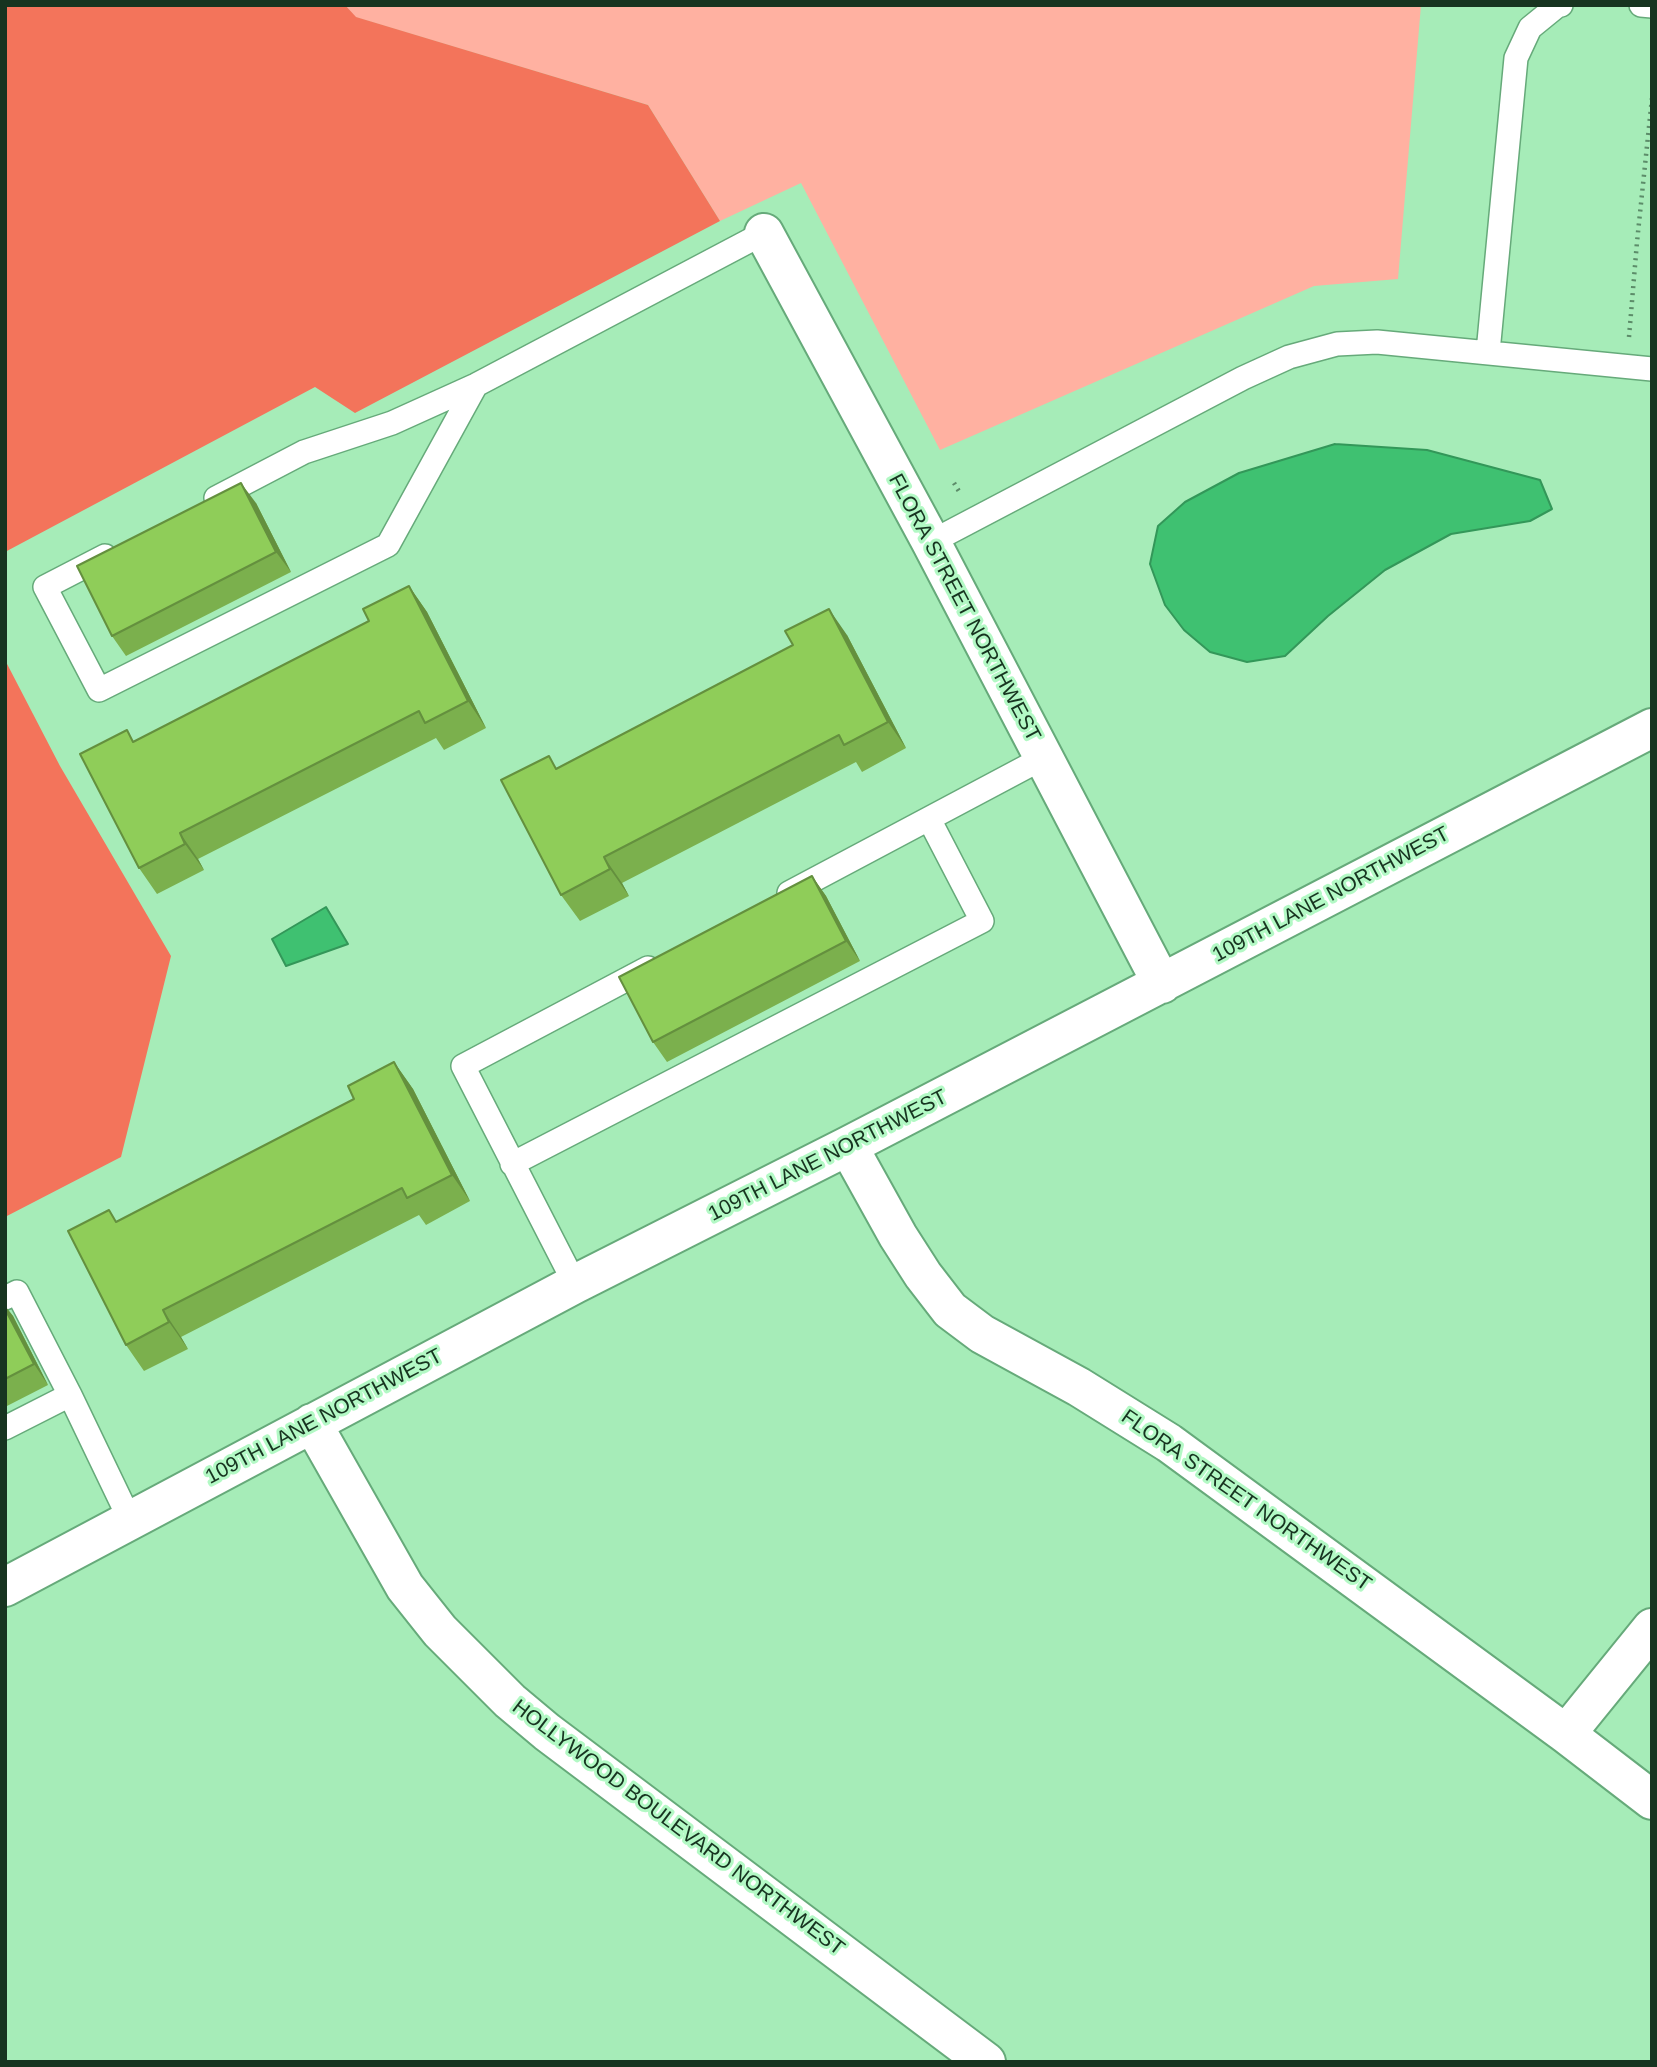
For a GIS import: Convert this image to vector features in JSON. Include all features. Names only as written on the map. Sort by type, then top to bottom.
[{"type":"street","name":"FLORA STREET NORTHWEST","points":[[764,233],[931,542],[1162,984]]},
{"type":"street","name":"109TH LANE NORTHWEST","points":[[5,1587],[575,1284],[1162,984],[1652,727]]},
{"type":"street","name":"FLORA STREET NORTHWEST","points":[[848,1146],[898,1236],[950,1310],[982,1334],[1079,1387],[1169,1443],[1652,1800]]},
{"type":"street","name":"HOLLYWOOD BOULEVARD NORTHWEST","points":[[312,1423],[405,1587],[440,1631],[510,1701],[547,1732],[986,2062]]},
{"type":"street","points":[[1566,1734],[1652,1628]]},
{"type":"lane","points":[[1488,352],[1516,58],[1530,28],[1560,5]]},
{"type":"lane","points":[[1641,5],[1652,6]]},
{"type":"lane","points":[[193,510],[304,452],[392,423],[476,385],[764,233]]},
{"type":"lane","points":[[931,542],[1243,378],[1289,357],[1337,344],[1363,343],[1488,352],[1652,369]]},
{"type":"lane","points":[[119,548],[45,587],[99,690],[388,545],[476,385]]},
{"type":"lane","points":[[769,903],[1043,758]]},
{"type":"lane","points":[[512,1164],[982,921],[929,818]]},
{"type":"lane","points":[[575,1284],[463,1066],[671,955]]},
{"type":"lane","points":[[5,1298],[17,1292],[130,1520]]},
{"type":"lane","points":[[5,1428],[69,1395]]},
{"type":"path","points":[[1626,367],[1652,98]]},
{"type":"shaded area","points":[[5,5],[345,5],[356,17],[648,105],[720,221],[355,413],[315,387],[5,552]]},
{"type":"shaded area","points":[[345,5],[1421,5],[1398,279],[1314,286],[940,450],[801,183],[720,221],[648,105],[355,17]]},
{"type":"shaded area","points":[[1335,444],[1427,450],[1540,480],[1552,509],[1530,521],[1451,534],[1385,570],[1328,616],[1285,656],[1247,662],[1210,652],[1184,630],[1165,605],[1150,564],[1158,526],[1185,502],[1239,473]]},
{"type":"shaded area","points":[[5,660],[60,766],[171,956],[121,1157],[5,1217]]},
{"type":"shaded area","points":[[326,907],[348,944],[286,966],[272,939]]},
{"type":"building","points":[[241,483],[276,552],[112,636],[77,566]]},
{"type":"building","points":[[409,586],[468,701],[425,723],[419,711],[180,833],[185,844],[139,868],[80,754],[127,730],[133,742],[369,621],[363,609]]},
{"type":"building","points":[[829,609],[888,722],[844,745],[839,735],[604,857],[610,869],[561,895],[501,780],[549,756],[556,769],[793,645],[785,631]]},
{"type":"building","points":[[812,876],[846,941],[653,1042],[619,977]]},
{"type":"building","points":[[394,1062],[452,1175],[407,1198],[402,1188],[163,1310],[169,1322],[126,1345],[68,1231],[109,1210],[116,1222],[354,1099],[348,1086]]},
{"type":"building","points":[[5,1309],[34,1364],[5,1379]]}]
